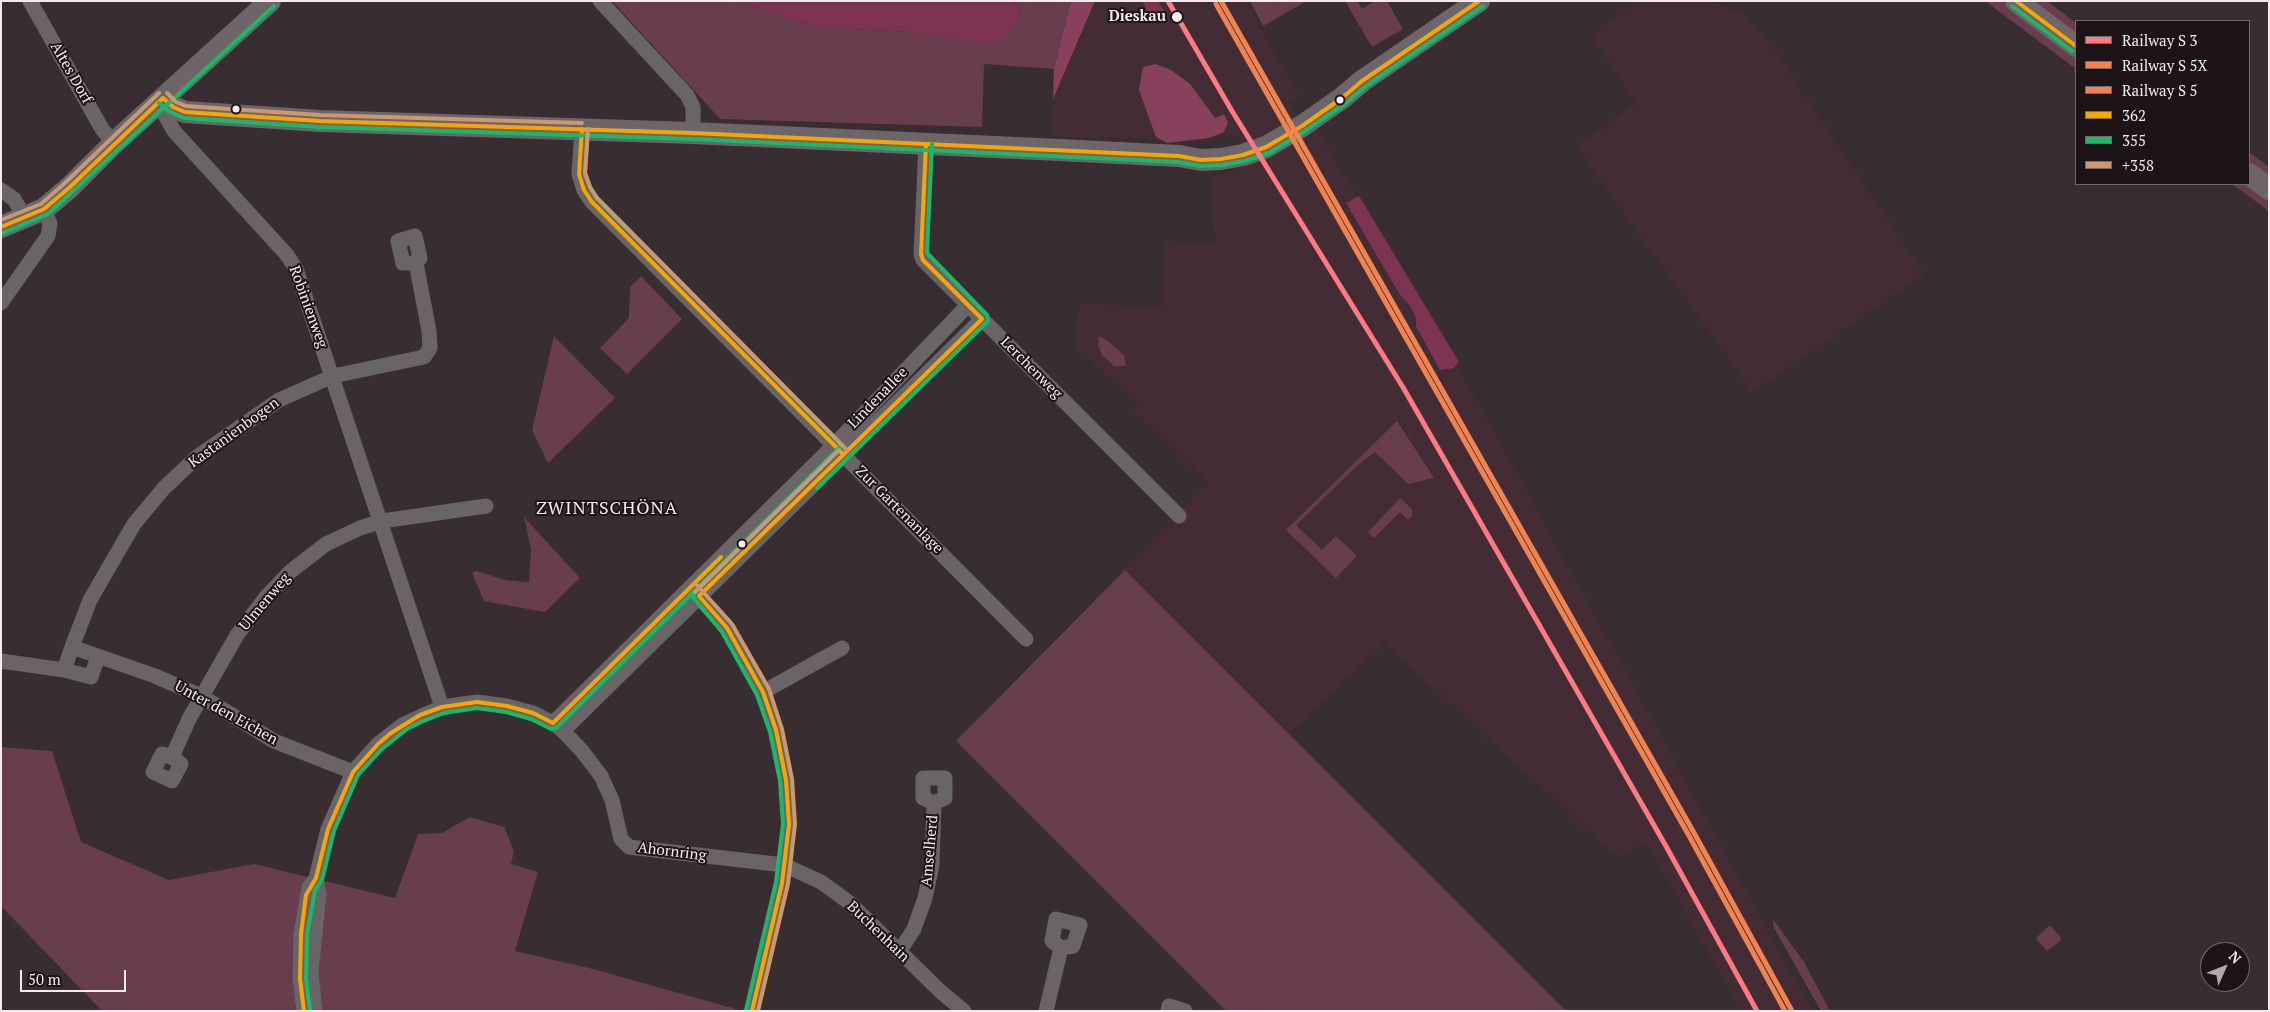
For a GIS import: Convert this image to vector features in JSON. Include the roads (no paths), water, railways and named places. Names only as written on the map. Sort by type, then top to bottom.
[{"type":"street","name":"Altes Dorf","points":[[30,1],[102,129],[114,144]]},
{"type":"street","points":[[1,227],[34,213],[70,187],[160,101],[270,1]]},
{"type":"street","points":[[600,1],[687,95],[693,107],[693,133]]},
{"type":"street","points":[[160,101],[179,109],[199,113],[320,121],[693,133],[1180,156],[1201,160],[1243,155],[1266,148],[1342,98],[1362,81],[1479,1]]},
{"type":"street","points":[[2016,1],[2075,45]]},
{"type":"street","name":"Robinienweg","points":[[160,101],[174,131],[287,255],[296,269],[382,522],[442,707]]},
{"type":"street","name":"Zur Gartenanlage","points":[[582,129],[580,174],[584,190],[592,202],[1026,639]]},
{"type":"street","name":"Lerchenweg","points":[[926,144],[921,254],[923,260],[1179,516]]},
{"type":"street","points":[[2250,175],[2269,189]]},
{"type":"street","points":[[1,190],[50,224],[48,236],[1,303]]},
{"type":"street","name":"Kastanienbogen","points":[[72,647],[90,600],[134,524],[164,488],[197,457],[272,404],[333,376],[424,357],[430,348],[429,331],[416,263]]},
{"type":"street","name":"Lindenallee","points":[[839,449],[968,305]]},
{"type":"street","name":"Lindenallee","points":[[558,727],[839,449],[982,319]]},
{"type":"street","points":[[382,522],[486,506]]},
{"type":"street","name":"Ulmenweg","points":[[172,757],[201,696],[237,635],[266,597],[291,571],[326,544],[360,528],[382,522]]},
{"type":"street","points":[[694,592],[727,628],[742,651],[763,692],[776,730],[786,780],[788,824],[784,865],[772,932],[751,1011]]},
{"type":"street","points":[[64,670],[72,647]]},
{"type":"street","name":"Unter den Eichen","points":[[72,647],[155,676],[201,696],[274,741],[353,772]]},
{"type":"street","points":[[763,692],[842,648]]},
{"type":"street","points":[[1,661],[91,676],[98,657]]},
{"type":"street","name":"Ahornring","points":[[304,1011],[300,979],[301,934],[309,887],[316,878],[328,829],[353,772],[390,733],[420,715],[442,707],[477,702],[507,706],[533,713],[558,727],[582,751],[601,776],[612,800],[621,839],[629,847],[784,865]]},
{"type":"street","name":"Amselherd","points":[[899,952],[914,929],[925,898],[932,865],[934,803]]},
{"type":"street","name":"Buchenhain","points":[[784,865],[821,882],[850,903],[941,992],[964,1011]]},
{"type":"street","name":"Ahornring","points":[[315,1011],[311,972],[319,894],[316,878]]},
{"type":"street","points":[[1046,1011],[1061,948]]},
{"type":"street","points":[[1168,1011],[1169,1006],[1185,1011]]},
{"type":"place","name":"Dieskau","points":[[1177,17]]},
{"type":"district","name":"ZWINTSCHÖNA","points":[[607,509]]}]
